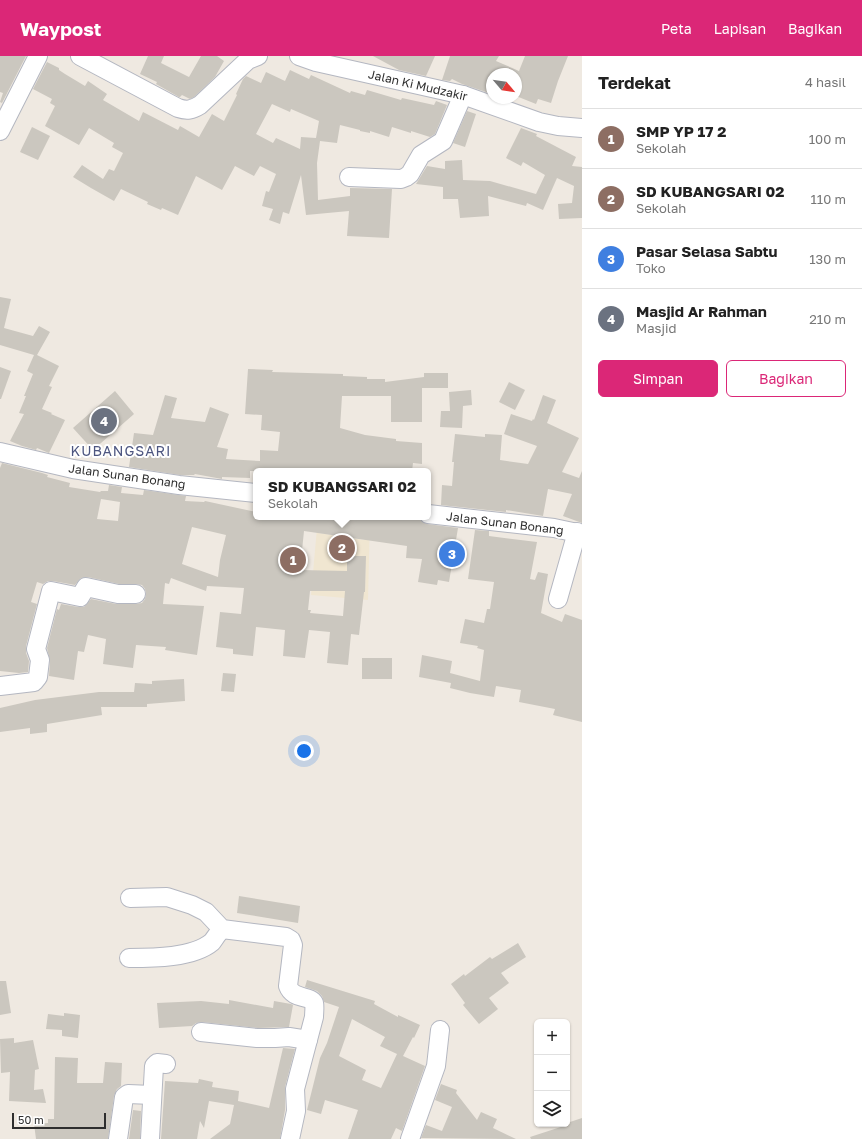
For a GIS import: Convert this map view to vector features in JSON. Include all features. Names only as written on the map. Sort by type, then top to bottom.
[{"type":"street","points":[[0,131],[38,56]]},
{"type":"street","points":[[80,56],[186,111],[194,110],[200,105],[250,57]]},
{"type":"street","name":"Jalan Ki Mudzakir","points":[[299,56],[317,59],[463,95],[539,122],[558,126],[582,128]]},
{"type":"street","points":[[349,177],[400,179],[406,177],[410,174],[421,155],[443,141],[463,95]]},
{"type":"street","name":"Jalan Sunan Bonang","points":[[0,452],[73,469],[179,485],[253,493]]},
{"type":"street","name":"Jalan Sunan Bonang","points":[[431,514],[554,528],[580,533]]},
{"type":"street","points":[[558,599],[580,533]]},
{"type":"street","points":[[0,686],[34,682],[38,677],[40,660],[36,649],[51,591],[80,597],[86,587],[118,594],[136,594]]},
{"type":"street","points":[[130,898],[167,897],[192,905],[206,912],[222,929],[286,937],[291,940],[293,945],[288,986],[296,995],[314,1003],[314,1017],[295,1089],[296,1111],[290,1139]]},
{"type":"street","points":[[129,958],[160,958],[197,950],[211,942],[222,929]]},
{"type":"street","points":[[410,1139],[436,1066],[440,1030]]},
{"type":"street","points":[[201,1032],[257,1038],[288,1037],[308,1040]]},
{"type":"street","points":[[150,1139],[154,1066],[157,1063],[166,1064]]},
{"type":"street","points":[[118,1139],[124,1097],[128,1094],[152,1095]]},
{"type":"shaded area","points":[[318,520],[320,520],[318,533],[364,540],[367,520],[370,520],[368,600],[311,595]],"holes":[[[348,556],[366,556],[365,592],[313,590],[347,571]]]},
{"type":"building","points":[[0,56],[26,56],[2,103],[0,102],[3,93],[0,92]]},
{"type":"building","points":[[148,56],[164,56],[161,63],[189,77],[201,56],[217,56],[224,61],[215,77],[190,99],[182,95],[179,97],[156,84],[157,82],[140,74]]},
{"type":"building","points":[[373,56],[435,56],[426,76],[399,70]]},
{"type":"building","points":[[450,56],[499,56],[496,61],[512,68],[486,68],[486,92],[452,79],[450,81],[442,80]]},
{"type":"building","points":[[525,56],[568,56],[551,103],[538,99],[536,104],[522,98],[522,68],[520,68]]},
{"type":"building","points":[[47,62],[59,68],[59,70],[85,86],[88,81],[107,94],[103,100],[139,121],[143,112],[178,130],[180,126],[199,137],[212,114],[224,121],[243,79],[246,76],[261,83],[266,72],[285,81],[290,70],[309,79],[311,75],[350,93],[351,91],[365,95],[367,90],[401,100],[402,98],[434,105],[436,101],[447,105],[435,134],[430,137],[392,127],[389,137],[370,131],[370,133],[340,125],[337,143],[320,141],[317,163],[318,200],[350,196],[350,188],[392,189],[389,238],[347,236],[349,211],[306,215],[301,175],[289,214],[283,212],[280,224],[269,220],[273,209],[262,206],[266,191],[269,192],[276,174],[260,166],[254,176],[235,166],[222,190],[196,176],[178,215],[162,208],[161,210],[147,204],[148,202],[121,189],[114,201],[73,177],[82,165],[103,179],[109,169],[114,171],[123,153],[112,147],[114,143],[89,128],[79,145],[45,126],[55,106],[50,103],[52,99],[33,89]],"holes":[[[272,104],[290,112],[291,109],[319,121],[316,138],[301,137],[300,149],[276,138],[273,143],[256,134]]]},
{"type":"building","points":[[467,111],[476,114],[465,147],[453,143]]},
{"type":"building","points":[[32,127],[50,136],[38,160],[20,152]]},
{"type":"building","points":[[521,128],[537,134],[536,136],[576,157],[572,166],[582,167],[582,218],[559,219],[558,204],[572,203],[574,186],[557,178],[543,210],[527,203],[526,206],[488,196],[489,216],[460,218],[458,199],[443,199],[443,187],[416,184],[427,166],[445,169],[445,161],[462,160],[463,180],[490,181],[536,194],[545,175],[523,162],[521,166],[506,158]]},
{"type":"building","points":[[0,297],[11,299],[4,328],[33,336],[39,326],[50,332],[37,355],[59,366],[49,386],[52,387],[42,409],[65,420],[49,453],[37,448],[36,450],[22,446],[10,441],[24,414],[19,413],[33,374],[27,371],[34,355],[0,345]]},
{"type":"building","points":[[0,367],[11,371],[1,399],[0,399]]},
{"type":"building","points":[[248,369],[273,370],[272,372],[343,374],[343,376],[367,377],[367,379],[385,379],[385,382],[424,377],[424,373],[448,373],[448,388],[422,388],[422,422],[391,422],[391,396],[342,396],[340,428],[365,435],[396,439],[396,441],[422,443],[422,464],[413,463],[412,468],[253,468],[253,471],[250,471],[250,478],[222,477],[222,479],[195,474],[180,475],[129,467],[134,433],[153,435],[165,395],[177,398],[171,418],[205,422],[210,407],[229,414],[217,447],[228,449],[226,459],[260,461],[260,450],[278,451],[280,432],[261,430],[262,415],[245,414]]},
{"type":"building","points":[[509,382],[525,390],[515,410],[499,402]]},
{"type":"building","points":[[471,390],[472,405],[463,406],[462,428],[440,427],[441,411],[450,411],[449,392]]},
{"type":"building","points":[[115,391],[134,414],[93,450],[73,428]]},
{"type":"building","points":[[543,395],[556,400],[547,423],[579,438],[562,472],[579,478],[582,471],[582,523],[563,516],[572,494],[548,489],[543,516],[506,510],[506,512],[441,505],[442,485],[452,486],[454,462],[452,462],[455,434],[485,437],[485,434],[502,435],[500,460],[528,464],[537,446],[504,434],[511,414],[532,421],[533,419],[534,420]]},
{"type":"building","points":[[2,463],[48,475],[47,477],[70,483],[69,487],[100,492],[108,491],[109,485],[122,487],[121,493],[143,495],[144,490],[186,496],[185,501],[205,501],[253,511],[253,520],[420,520],[427,524],[458,528],[449,582],[438,580],[437,585],[418,582],[422,559],[406,558],[407,546],[304,531],[300,570],[347,571],[347,556],[366,556],[365,592],[359,635],[351,634],[348,665],[327,663],[330,632],[309,630],[305,658],[283,656],[285,630],[256,627],[253,656],[233,654],[233,649],[216,647],[220,612],[241,614],[244,588],[207,586],[206,591],[171,578],[169,584],[165,583],[163,604],[204,606],[197,655],[165,650],[166,647],[136,645],[133,668],[103,664],[106,639],[88,635],[84,652],[78,651],[74,680],[49,676],[50,661],[47,648],[57,609],[59,610],[61,604],[84,607],[91,599],[116,604],[136,604],[142,603],[145,599],[145,589],[142,585],[119,584],[88,577],[81,578],[75,585],[53,581],[48,581],[43,584],[37,582],[31,602],[37,604],[26,646],[26,653],[29,661],[28,672],[19,673],[0,671],[0,468]],"holes":[[[101,499],[120,502],[118,521],[97,519]],[[192,527],[226,535],[220,560],[218,577],[182,564]],[[310,591],[345,591],[343,616],[310,613],[311,610],[308,610]]]},
{"type":"building","points":[[475,530],[489,531],[489,536],[537,542],[530,579],[535,580],[538,572],[548,574],[541,613],[562,622],[565,614],[582,620],[582,722],[553,715],[555,709],[519,702],[521,690],[496,686],[494,697],[450,688],[451,683],[419,677],[422,655],[452,661],[450,673],[480,681],[484,650],[477,648],[478,646],[460,643],[465,619],[484,623],[487,609],[490,609],[494,582],[468,579]]},
{"type":"building","points":[[362,658],[392,658],[392,679],[362,679]]},
{"type":"building","points":[[223,673],[236,674],[234,692],[221,691]]},
{"type":"building","points":[[184,679],[185,701],[147,704],[147,707],[101,707],[102,715],[47,724],[47,732],[30,734],[30,728],[0,732],[0,708],[35,700],[99,692],[134,692],[135,683],[152,684],[152,681]]},
{"type":"building","points":[[239,896],[300,906],[298,923],[237,913]]},
{"type":"building","points":[[518,943],[526,957],[501,973],[509,983],[489,998],[498,1009],[479,1024],[463,1005],[465,1003],[451,984],[464,974],[465,976],[490,957],[492,959]]},
{"type":"building","points":[[307,980],[375,1001],[374,1004],[398,1017],[398,1015],[420,1025],[403,1056],[425,1066],[402,1131],[396,1128],[391,1139],[348,1139],[358,1110],[325,1100],[321,1114],[307,1110],[320,1058],[327,1043],[339,1007],[324,1002],[322,996],[317,991],[305,987]],"holes":[[[352,1019],[385,1037],[380,1046],[397,1054],[381,1088],[362,1080],[366,1070],[339,1056]]]},
{"type":"building","points":[[0,981],[6,981],[11,1013],[0,1015]]},
{"type":"building","points":[[229,1000],[273,1008],[274,1001],[291,1004],[293,1005],[289,1027],[258,1028],[202,1022],[196,1023],[192,1026],[159,1028],[157,1003],[201,1001],[229,1004]]},
{"type":"building","points":[[64,1013],[80,1015],[78,1038],[62,1036],[62,1030],[46,1029],[48,1014],[64,1016]]},
{"type":"building","points":[[14,1038],[14,1043],[33,1040],[39,1069],[35,1070],[34,1090],[43,1089],[46,1103],[9,1101],[10,1072],[1,1073],[0,1039]]},
{"type":"building","points":[[283,1048],[295,1049],[285,1087],[285,1110],[280,1139],[210,1139],[230,1124],[234,1105],[209,1101],[204,1128],[200,1121],[197,1139],[161,1139],[165,1081],[198,1083],[199,1079],[213,1082],[212,1087],[239,1091],[238,1101],[269,1108]]},
{"type":"building","points":[[55,1057],[78,1058],[77,1083],[103,1083],[105,1062],[122,1063],[121,1086],[117,1089],[114,1096],[108,1139],[36,1139],[34,1124],[48,1123],[48,1119],[54,1119]]},
{"type":"building","points":[[441,1084],[457,1090],[456,1093],[477,1120],[481,1112],[497,1119],[493,1128],[516,1139],[421,1138],[426,1125],[442,1131],[452,1107],[435,1100]]},
{"type":"building","points":[[133,1110],[141,1111],[140,1139],[129,1139]]},
{"type":"building","points":[[582,1118],[582,1139],[531,1139],[530,1137],[561,1127],[570,1127],[570,1122]]},
{"type":"place","name":"Masjid Ar Rahman","points":[[104,421]]},
{"type":"place","name":"SD KUBANGSARI 02","points":[[342,548]]},
{"type":"place","name":"Pasar Selasa Sabtu","points":[[452,554]]},
{"type":"place","name":"SMP YP 17 2","points":[[293,560]]},
{"type":"district","name":"KUBANGSARI","points":[[121,450]]}]
